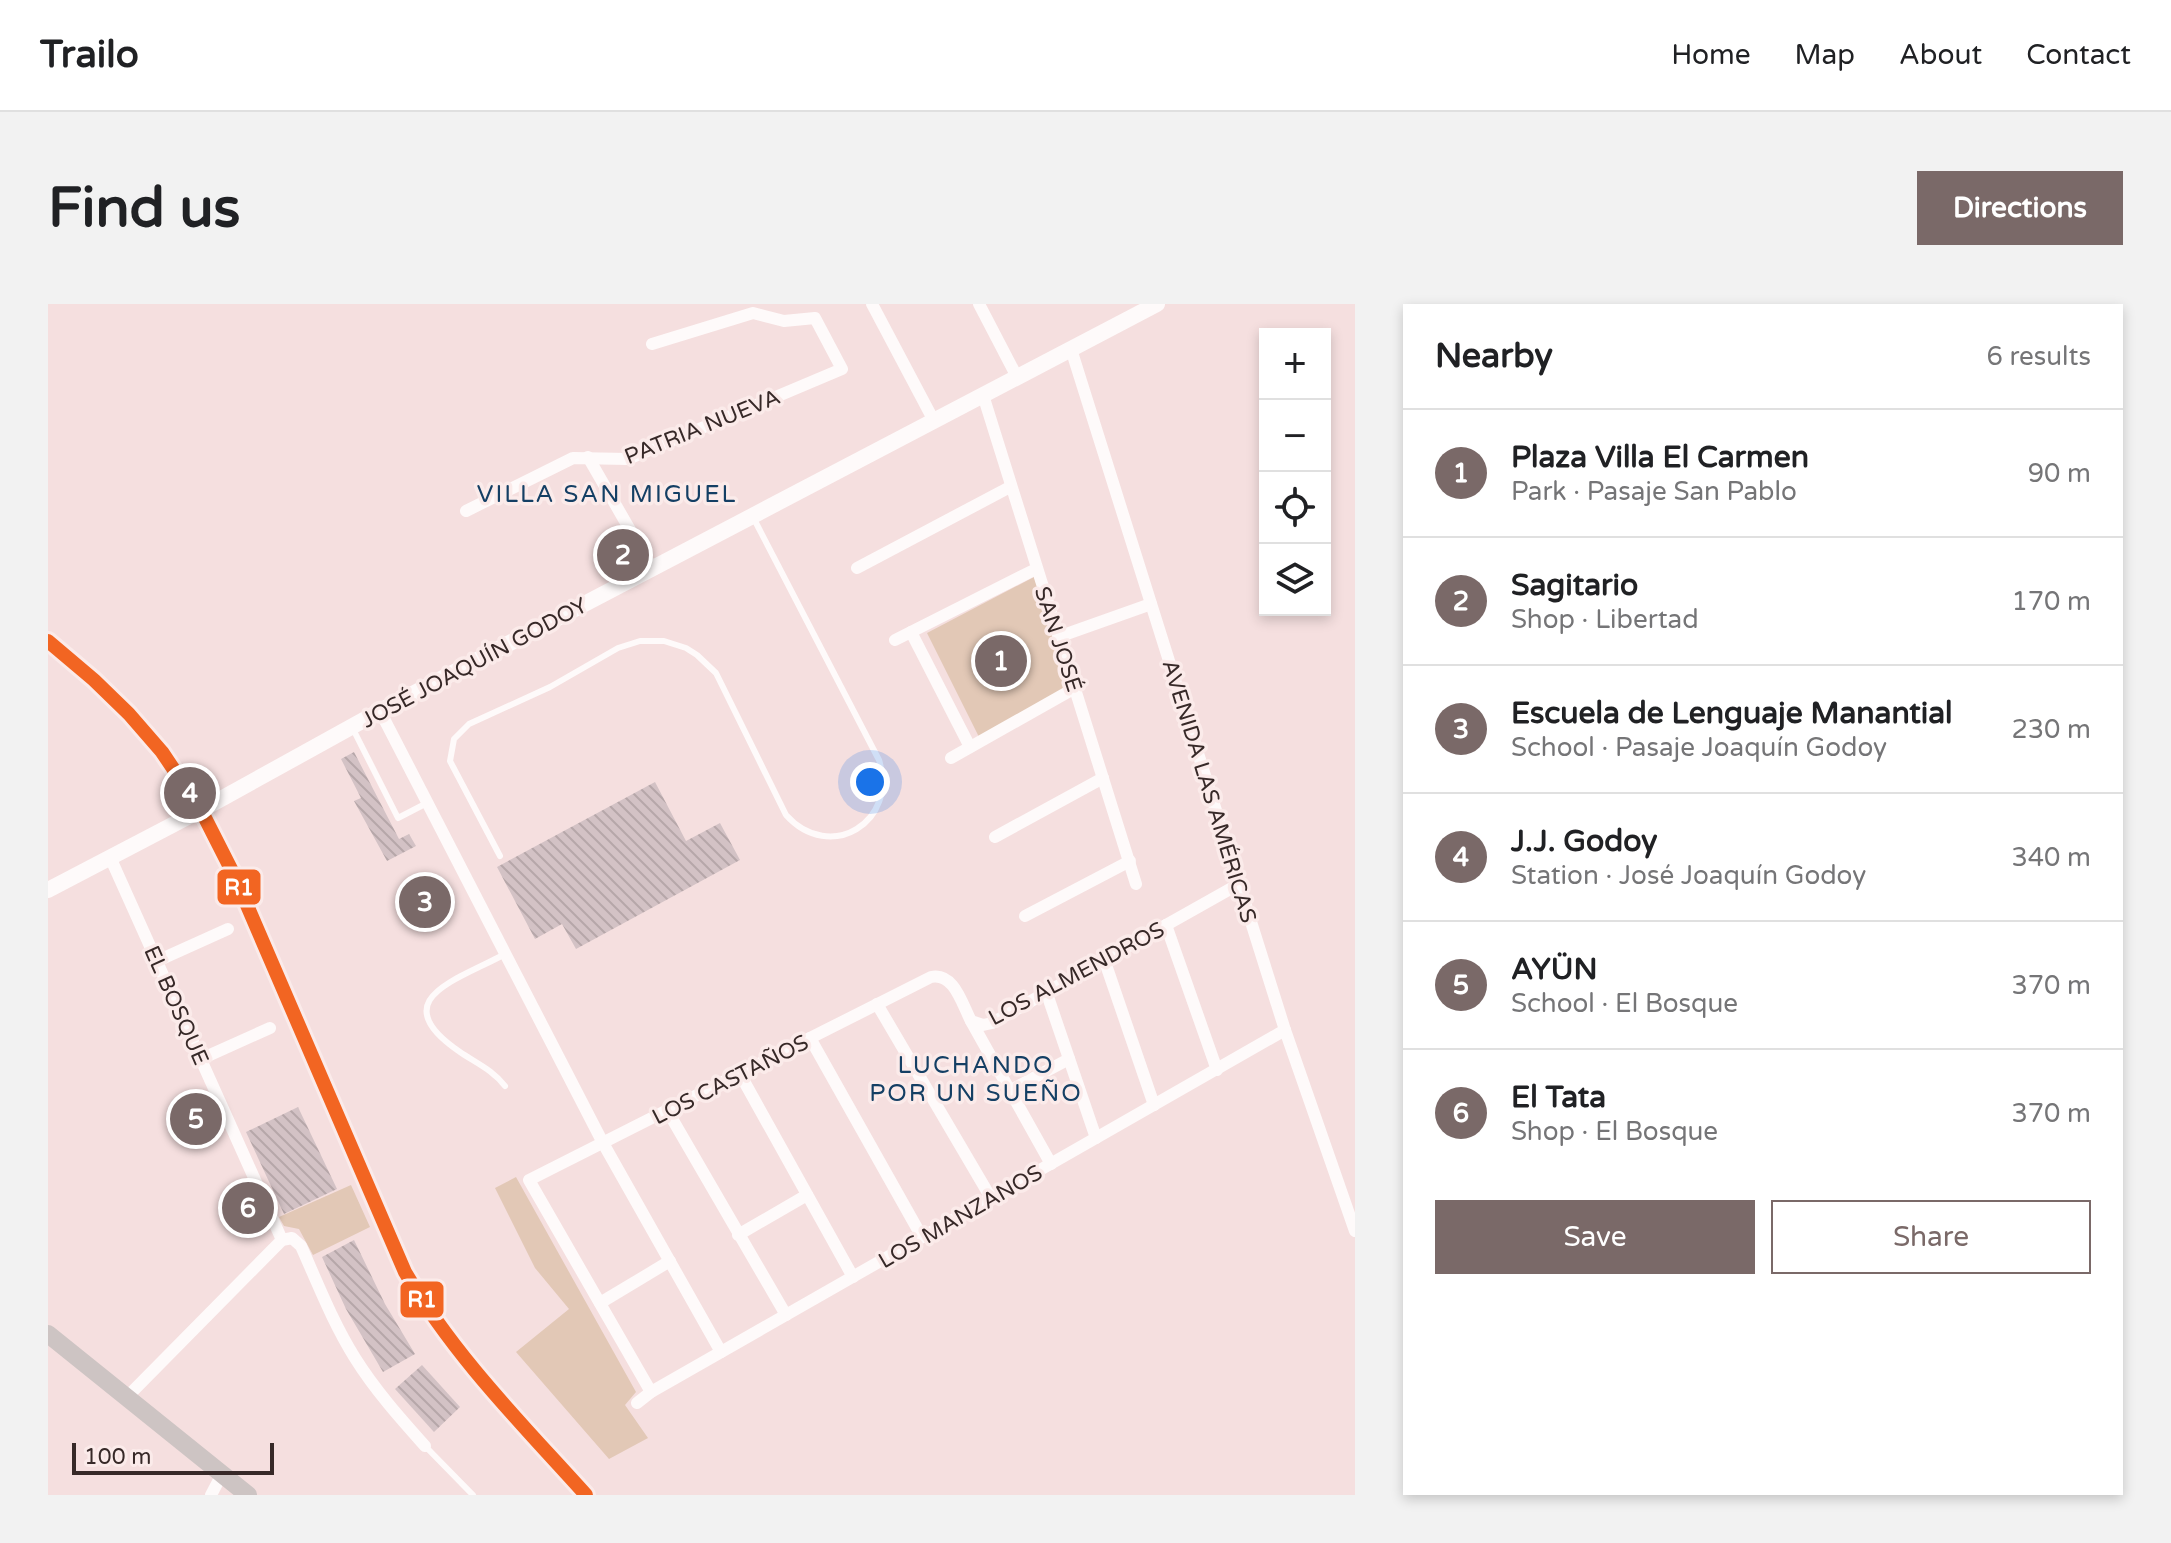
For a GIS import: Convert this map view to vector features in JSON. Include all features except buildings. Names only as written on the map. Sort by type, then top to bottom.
[{"type":"main road","points":[[48,1334],[248,1495]]},
{"type":"street","points":[[872,304],[934,421]]},
{"type":"street","points":[[979,304],[1017,377]]},
{"type":"street","name":"JOSÉ JOAQUÍN GODOY","points":[[48,890],[201,810],[351,726],[1157,304]]},
{"type":"street","name":"PATRIA NUEVA","points":[[466,511],[573,458],[628,459],[842,369],[815,318],[784,321],[753,313],[652,344]]},
{"type":"street","name":"AVENIDA LAS AMÉRICAS","points":[[1071,349],[1285,1030],[1355,1231]]},
{"type":"street","name":"SAN JOSÉ","points":[[983,395],[1136,884]]},
{"type":"street","points":[[588,457],[652,568]]},
{"type":"street","points":[[857,568],[1010,487]]},
{"type":"street","points":[[895,640],[1036,569]]},
{"type":"street","points":[[1058,637],[1151,604]]},
{"type":"street","points":[[911,632],[970,747]]},
{"type":"street","points":[[951,758],[1075,688]]},
{"type":"street","points":[[380,711],[603,1143],[721,1352]]},
{"type":"street","points":[[995,837],[1103,778]]},
{"type":"street","name":"EL BOSQUE","points":[[110,857],[282,1240],[288,1237],[298,1242],[332,1317],[356,1360],[385,1401],[425,1446]]},
{"type":"street","points":[[1025,916],[1130,861]]},
{"type":"street","name":"LOS ALMENDROS","points":[[931,977],[939,975],[949,981],[971,1021],[983,1025],[992,1023],[1239,884]]},
{"type":"street","points":[[1166,925],[1217,1070]]},
{"type":"street","points":[[157,961],[228,929]]},
{"type":"street","points":[[1104,959],[1154,1105]]},
{"type":"street","name":"LOS CASTAÑOS","points":[[600,1303],[529,1180],[931,977]]},
{"type":"street","points":[[1046,991],[1096,1138]]},
{"type":"street","points":[[877,1004],[991,1198]]},
{"type":"street","points":[[971,1021],[1051,1164]]},
{"type":"street","points":[[201,1059],[270,1028]]},
{"type":"street","name":"LOS MANZANOS","points":[[637,1403],[651,1392],[1285,1030]]},
{"type":"street","points":[[810,1038],[922,1237]]},
{"type":"street","points":[[1009,1091],[1069,1059]]},
{"type":"street","points":[[740,1074],[853,1277]]},
{"type":"street","points":[[667,1110],[786,1315]]},
{"type":"street","points":[[738,1235],[807,1195]]},
{"type":"street","points":[[126,1398],[282,1240]]},
{"type":"street","points":[[651,1392],[600,1303],[670,1261]]},
{"type":"street","points":[[211,1495],[222,1474]]},
{"type":"lane","points":[[500,856],[450,761],[454,739],[469,724],[550,687],[618,648],[640,641],[664,641],[686,648],[716,673],[786,815],[800,828],[817,835],[836,836],[855,830],[871,818],[883,790],[879,760],[753,516]]},
{"type":"lane","points":[[351,726],[398,818],[428,803]]},
{"type":"lane","points":[[505,954],[432,994],[426,1009],[429,1023],[440,1038],[494,1073],[505,1086]]},
{"type":"lane","points":[[425,1446],[473,1495]]},
{"type":"shaded area","points":[[1034,577],[1071,689],[979,737],[927,633]]},
{"type":"shaded area","points":[[516,1177],[636,1392],[625,1405],[648,1438],[609,1459],[516,1352],[569,1309],[535,1268],[495,1188]]},
{"type":"shaded area","points":[[351,1185],[370,1227],[313,1255],[299,1229],[284,1226],[279,1217]]},
{"type":"transit line","name":"R1","points":[[48,641],[129,714],[162,752],[201,810],[234,875],[405,1272],[467,1361],[586,1495]]},
{"type":"place","name":"Sagitario","points":[[623,555]]},
{"type":"place","name":"Plaza Villa El Carmen","points":[[1001,661]]},
{"type":"place","name":"J.J. Godoy","points":[[190,793]]},
{"type":"place","name":"Escuela de Lenguaje Manantial","points":[[425,902]]},
{"type":"place","name":"AYÜN","points":[[196,1119]]},
{"type":"place","name":"El Tata","points":[[248,1208]]},
{"type":"district","name":"VILLA SAN MIGUEL","points":[[607,494]]},
{"type":"district","name":"LUCHANDO POR UN SUEÑO","points":[[976,1079]]}]
